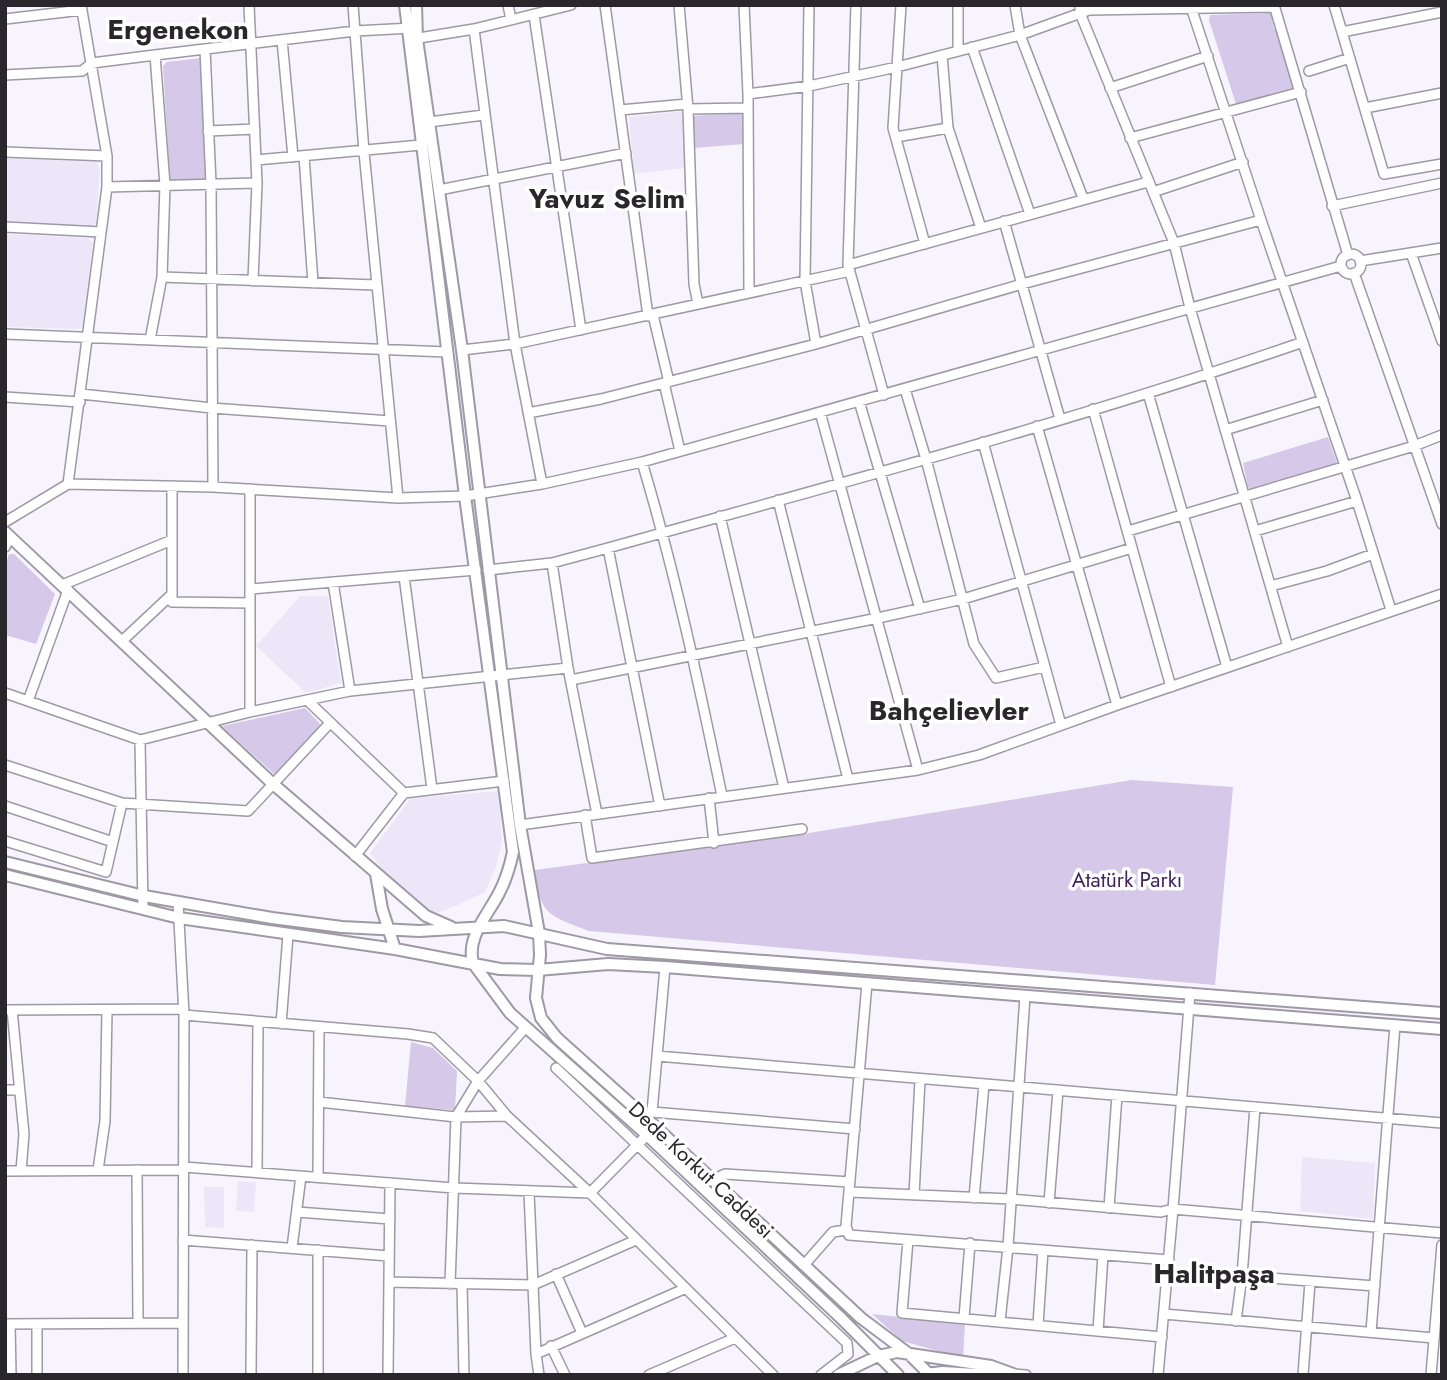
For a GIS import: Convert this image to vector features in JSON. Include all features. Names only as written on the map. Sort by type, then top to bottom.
[{"type":"main road","points":[[405,5],[429,122],[480,494],[482,570],[491,675],[513,852],[499,893],[479,927],[471,953],[473,963]]},
{"type":"main road","points":[[416,5],[412,33],[421,145],[466,496],[482,570]]},
{"type":"main road","points":[[7,539],[65,588],[206,723],[355,856],[426,916],[453,928]]},
{"type":"main road","name":"Dede Korkut Caddesi","points":[[482,570],[503,674],[520,825],[538,933],[536,998],[541,1018],[557,1038],[649,1115],[712,1180],[861,1318],[909,1354],[927,1374]]},
{"type":"main road","points":[[5,862],[144,896],[272,918],[419,931],[504,926],[607,949],[1442,1013]]},
{"type":"main road","points":[[376,874],[395,949]]},
{"type":"main road","points":[[5,875],[179,918],[395,949],[500,969],[538,970],[608,964],[665,967],[1442,1029]]},
{"type":"main road","name":"Dede Korkut Caddesi","points":[[473,963],[510,1013],[525,1028],[558,1054],[647,1135],[898,1375]]},
{"type":"main road","points":[[838,1375],[878,1356],[897,1352],[991,1366],[1013,1374]]},
{"type":"main road","points":[[927,1374],[990,1375]]},
{"type":"main road","points":[[1004,1375],[1013,1374]]},
{"type":"street","points":[[249,5],[257,183],[253,281]]},
{"type":"street","points":[[353,5],[376,285],[398,498]]},
{"type":"street","points":[[508,5],[511,20]]},
{"type":"street","points":[[5,75],[82,71],[92,63],[355,31],[412,33],[474,29],[571,5]]},
{"type":"street","points":[[605,5],[651,315],[680,451]]},
{"type":"street","points":[[679,5],[688,106],[694,284],[698,304]]},
{"type":"street","points":[[744,5],[748,94],[749,293]]},
{"type":"street","points":[[809,5],[805,281],[817,344]]},
{"type":"street","points":[[856,5],[849,268],[884,395]]},
{"type":"street","points":[[901,5],[893,128],[925,244]]},
{"type":"street","points":[[958,5],[958,51]]},
{"type":"street","points":[[1015,5],[1020,35],[1083,198]]},
{"type":"street","points":[[1334,5],[1384,174],[1442,164]]},
{"type":"street","points":[[748,94],[809,86],[897,67],[1020,35],[1080,9],[1274,6],[1348,255]]},
{"type":"street","points":[[1191,7],[1391,610]]},
{"type":"street","points":[[5,19],[82,8],[107,156],[107,187],[68,484]]},
{"type":"street","points":[[1080,9],[1174,243],[1190,308],[1288,646]]},
{"type":"street","points":[[1342,32],[1442,12]]},
{"type":"street","points":[[534,15],[581,330]]},
{"type":"street","points":[[474,29],[515,344],[542,484]]},
{"type":"street","points":[[282,40],[293,157]]},
{"type":"street","points":[[972,47],[1030,214]]},
{"type":"street","points":[[205,49],[211,184],[212,487]]},
{"type":"street","points":[[150,340],[162,277],[165,185],[156,55]]},
{"type":"street","points":[[942,55],[948,128],[981,228]]},
{"type":"street","points":[[1110,88],[1208,56]]},
{"type":"street","points":[[1309,71],[1350,58]]},
{"type":"street","points":[[1130,138],[1301,92]]},
{"type":"street","points":[[1365,108],[1442,93]]},
{"type":"street","points":[[620,110],[688,106],[748,108]]},
{"type":"street","points":[[429,122],[484,115]]},
{"type":"street","points":[[896,137],[948,128]]},
{"type":"street","points":[[208,131],[255,129]]},
{"type":"street","points":[[256,160],[421,145]]},
{"type":"street","points":[[5,152],[107,156]]},
{"type":"street","points":[[439,190],[626,153]]},
{"type":"street","points":[[304,156],[313,283]]},
{"type":"street","points":[[1153,192],[1243,162]]},
{"type":"street","points":[[461,350],[515,344],[805,281],[1083,198],[1148,182]]},
{"type":"street","points":[[107,187],[257,183]]},
{"type":"street","points":[[1332,206],[1442,183]]},
{"type":"street","points":[[528,413],[667,383],[817,344],[1022,284],[1261,220]]},
{"type":"street","points":[[1004,222],[1060,419]]},
{"type":"street","points":[[5,227],[101,232]]},
{"type":"street","points":[[1360,261],[1442,248]]},
{"type":"street","points":[[1410,253],[1438,317],[1442,341]]},
{"type":"street","points":[[1341,265],[1348,255],[1354,255],[1360,261]]},
{"type":"street","points":[[1341,265],[1346,273],[1354,274],[1359,270],[1360,261]]},
{"type":"street","points":[[5,522],[68,484],[212,487],[398,498],[466,496],[542,484],[642,462],[1341,265]]},
{"type":"street","points":[[1354,274],[1442,524]]},
{"type":"street","points":[[162,277],[376,285]]},
{"type":"street","points":[[5,334],[447,352]]},
{"type":"street","points":[[250,589],[552,563],[926,459],[1209,375],[1303,342]]},
{"type":"street","points":[[905,389],[974,644],[996,678],[1044,667]]},
{"type":"street","points":[[1148,393],[1227,667]]},
{"type":"street","points":[[5,397],[80,398],[390,421]]},
{"type":"street","points":[[1225,430],[1323,400]]},
{"type":"street","points":[[859,401],[920,609]]},
{"type":"street","points":[[1093,409],[1171,687]]},
{"type":"street","points":[[820,412],[918,770]]},
{"type":"street","points":[[1037,426],[1117,705]]},
{"type":"street","points":[[1128,531],[1414,446],[1442,435]]},
{"type":"street","points":[[983,442],[1061,725]]},
{"type":"street","points":[[642,462],[663,532],[722,796]]},
{"type":"street","points":[[172,486],[172,602],[250,603]]},
{"type":"street","points":[[250,489],[250,712]]},
{"type":"street","points":[[778,500],[848,779]]},
{"type":"street","points":[[1255,531],[1357,502]]},
{"type":"street","points":[[720,516],[784,788]]},
{"type":"street","points":[[28,701],[65,588],[172,540]]},
{"type":"street","points":[[608,548],[660,806]]},
{"type":"street","points":[[571,680],[963,599],[1132,548]]},
{"type":"street","points":[[1271,586],[1326,571],[1373,554]]},
{"type":"street","points":[[552,563],[568,667],[597,814]]},
{"type":"street","points":[[404,576],[432,789]]},
{"type":"street","points":[[333,582],[350,691]]},
{"type":"street","points":[[520,825],[918,770],[979,755],[1442,594]]},
{"type":"street","points":[[122,641],[170,596]]},
{"type":"street","points":[[5,693],[140,740],[250,712],[350,691],[568,667]]},
{"type":"street","points":[[307,700],[404,793]]},
{"type":"street","points":[[5,765],[122,803],[248,811],[330,723]]},
{"type":"street","points":[[140,740],[143,909]]},
{"type":"street","points":[[355,856],[404,793],[504,781]]},
{"type":"street","points":[[709,798],[714,843]]},
{"type":"street","points":[[5,841],[106,872],[122,803]]},
{"type":"street","points":[[5,806],[113,842]]},
{"type":"street","points":[[585,815],[592,858],[802,830]]},
{"type":"street","points":[[178,902],[184,1012],[183,1375]]},
{"type":"street","points":[[281,1024],[288,934]]},
{"type":"street","points":[[665,967],[649,1115],[855,1129]]},
{"type":"street","points":[[867,983],[846,1230],[850,1236],[1169,1260]]},
{"type":"street","points":[[1158,1375],[1190,993]]},
{"type":"street","points":[[1000,1321],[1025,996]]},
{"type":"street","points":[[21,1171],[24,1133],[9,1010],[184,1012],[258,1022],[433,1038],[478,1081],[507,1116],[590,1193],[773,1375]]},
{"type":"street","points":[[98,1170],[105,1121],[107,1010]]},
{"type":"street","points":[[257,1172],[258,1022]]},
{"type":"street","points":[[1371,1332],[1395,1025]]},
{"type":"street","points":[[318,1177],[319,1027]]},
{"type":"street","points":[[450,1284],[456,1117],[478,1081],[525,1028]]},
{"type":"street","points":[[657,1056],[1442,1123]]},
{"type":"street","points":[[556,1068],[847,1343],[848,1354],[821,1375]]},
{"type":"street","points":[[914,1195],[920,1080]]},
{"type":"street","points":[[974,1198],[984,1084]]},
{"type":"street","points":[[5,1090],[19,1090]]},
{"type":"street","points":[[1049,1203],[1058,1090]]},
{"type":"street","points":[[1109,1208],[1117,1095]]},
{"type":"street","points":[[319,1102],[456,1117],[507,1116]]},
{"type":"street","points":[[1236,1321],[1255,1107]]},
{"type":"street","points":[[5,1171],[184,1168],[454,1188],[590,1193],[647,1135]]},
{"type":"street","points":[[137,1170],[138,1323]]},
{"type":"street","points":[[712,1180],[725,1174],[914,1195],[1011,1199],[1161,1212],[1173,1209],[1442,1233]]},
{"type":"street","points":[[292,1248],[301,1176]]},
{"type":"street","points":[[388,1375],[390,1183]]},
{"type":"street","points":[[529,1192],[539,1375]]},
{"type":"street","points":[[297,1212],[390,1219]]},
{"type":"street","points":[[804,1265],[834,1232],[846,1230]]},
{"type":"street","points":[[183,1240],[388,1256]]},
{"type":"street","points":[[389,1282],[533,1285],[636,1240]]},
{"type":"street","points":[[908,1240],[902,1313],[1162,1337]]},
{"type":"street","points":[[964,1318],[970,1243]]},
{"type":"street","points":[[251,1245],[251,1375]]},
{"type":"street","points":[[1431,1375],[1442,1245]]},
{"type":"street","points":[[317,1375],[318,1250]]},
{"type":"street","points":[[1038,1325],[1043,1250]]},
{"type":"street","points":[[1098,1331],[1103,1255]]},
{"type":"street","points":[[556,1274],[583,1333]]},
{"type":"street","points":[[1242,1276],[1375,1286]]},
{"type":"street","points":[[1303,1375],[1310,1282]]},
{"type":"street","points":[[462,1284],[464,1375]]},
{"type":"street","points":[[536,1354],[684,1289]]},
{"type":"street","points":[[1164,1314],[1434,1338]]},
{"type":"street","points":[[11,1375],[8,1324],[183,1323]]},
{"type":"street","points":[[37,1324],[37,1375]]},
{"type":"street","points":[[649,1375],[735,1338]]},
{"type":"street","points":[[551,1346],[565,1375]]},
{"type":"street","points":[[1013,1374],[1026,1375]]},
{"type":"shaded area","points":[[683,111],[686,168],[634,174],[629,117]]},
{"type":"shaded area","points":[[5,158],[97,162],[100,171],[96,223],[91,228],[5,223]]},
{"type":"shaded area","points":[[5,234],[88,238],[93,243],[83,326],[78,329],[5,327]]},
{"type":"shaded area","points":[[300,596],[328,596],[341,683],[306,693],[256,646]]},
{"type":"shaded area","points":[[499,791],[502,841],[496,867],[485,892],[458,905],[437,913],[426,909],[384,872],[370,853],[411,798]]},
{"type":"shaded area","points":[[1302,1157],[1375,1163],[1373,1219],[1300,1211]]},
{"type":"shaded area","points":[[238,1181],[256,1183],[254,1212],[236,1211]]},
{"type":"shaded area","points":[[204,1187],[224,1187],[224,1228],[205,1227]]},
{"type":"green space","points":[[1271,13],[1274,29],[1279,31],[1296,89],[1236,104],[1209,20],[1210,15]]},
{"type":"green space","points":[[201,58],[207,180],[170,182],[163,66],[167,62]]},
{"type":"green space","points":[[741,113],[745,144],[694,148],[692,116]]},
{"type":"green space","points":[[1328,437],[1337,463],[1251,490],[1248,487],[1243,463]]},
{"type":"green space","points":[[9,554],[14,554],[55,594],[36,644],[5,635],[5,566]]},
{"type":"green space","points":[[305,708],[321,725],[275,775],[222,726]]},
{"type":"green space","name":"Atatürk Parkı","points":[[1132,780],[1233,787],[1215,985],[589,931],[565,922],[549,912],[540,897],[537,885],[535,870],[803,834]]},
{"type":"green space","points":[[411,1042],[433,1048],[457,1071],[455,1110],[405,1106]]},
{"type":"green space","points":[[872,1314],[965,1324],[963,1358],[902,1341]]},
{"type":"district","name":"Ergenekon","points":[[178,29]]},
{"type":"district","name":"Yavuz Selim","points":[[607,198]]},
{"type":"district","name":"Bahçelievler","points":[[949,710]]},
{"type":"district","name":"Halitpaşa","points":[[1214,1273]]}]
